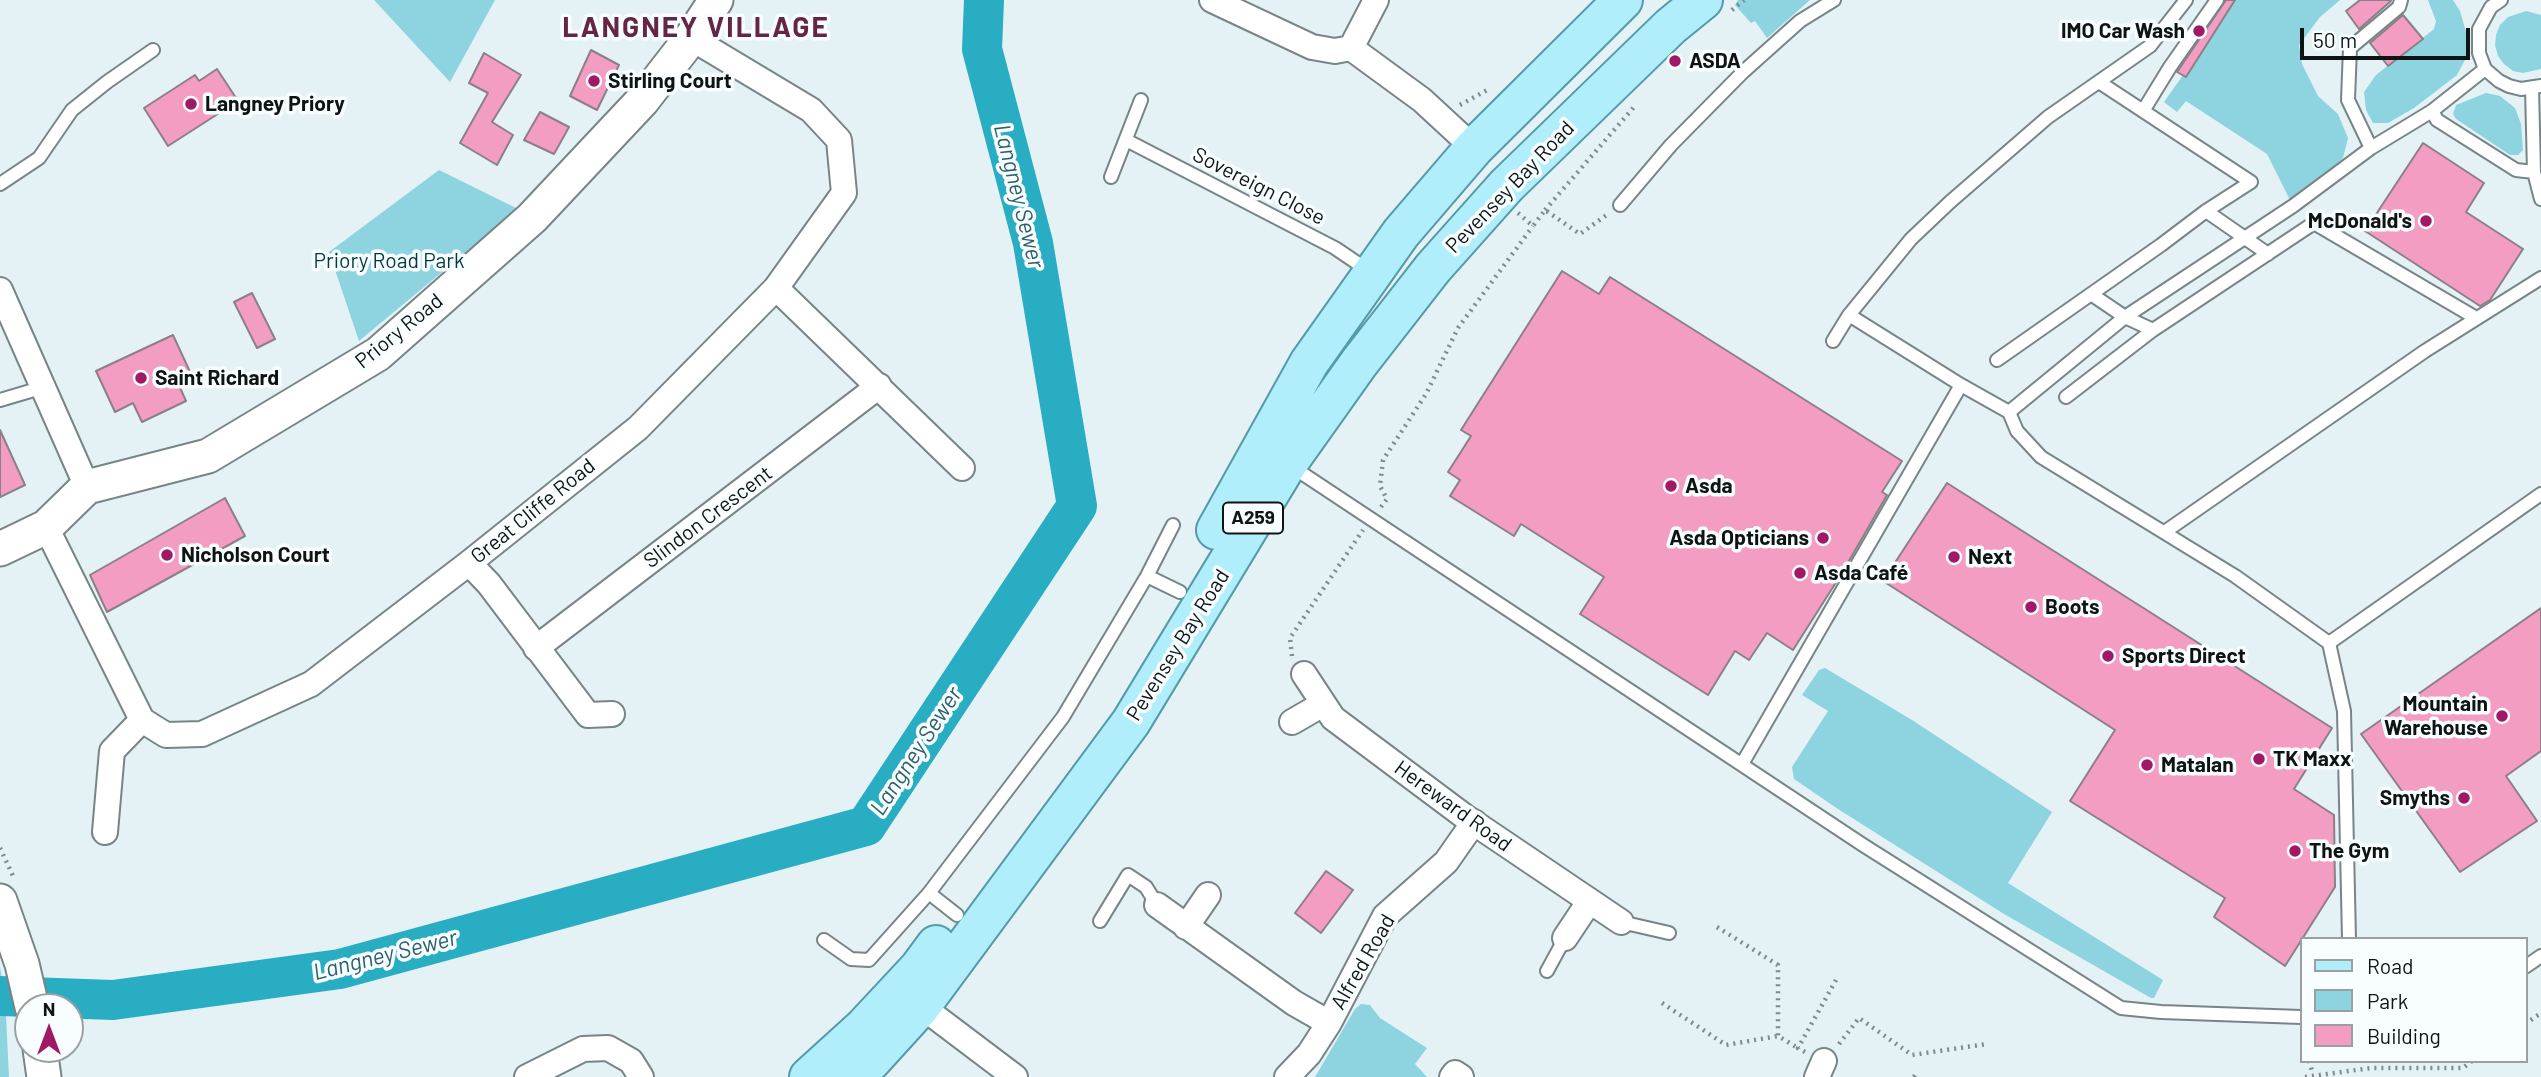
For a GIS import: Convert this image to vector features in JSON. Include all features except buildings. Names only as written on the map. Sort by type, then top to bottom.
[{"type":"main road","name":"Pevensey Bay Road","points":[[809,1077],[864,1027],[910,978],[943,904],[1082,747],[1129,678],[1163,584],[1371,272],[1474,148],[1623,0]]},
{"type":"main road","name":"Pevensey Bay Road","points":[[853,1077],[921,1006],[1131,722],[1288,463],[1359,363],[1433,268],[1499,195],[1671,26],[1717,6]]},
{"type":"street","name":"Priory Road","points":[[0,549],[46,527],[87,487],[208,456],[377,354],[532,218],[642,101],[691,38],[716,0]]},
{"type":"street","points":[[1212,0],[1312,47],[1335,51],[1351,48],[1422,100],[1474,148]]},
{"type":"street","points":[[1351,48],[1376,0]]},
{"type":"street","name":"Great Cliffe Road","points":[[142,720],[166,735],[202,734],[311,684],[469,563],[638,428],[776,288],[844,193],[839,140],[811,110],[691,38]]},
{"type":"street","points":[[776,288],[962,468]]},
{"type":"street","points":[[0,290],[87,487]]},
{"type":"street","name":"Slindon Crescent","points":[[536,648],[879,386]]},
{"type":"street","points":[[46,527],[142,720],[112,751],[105,832]]},
{"type":"street","points":[[469,563],[489,584],[588,715],[612,714]]},
{"type":"street","name":"Hereward Road","points":[[1304,674],[1333,718],[1474,822],[1621,922]]},
{"type":"street","points":[[1292,722],[1323,704]]},
{"type":"street","name":"Alfred Road","points":[[1287,1077],[1309,1054],[1329,1023],[1385,916],[1446,862],[1474,822]]},
{"type":"street","points":[[1186,927],[1208,895]]},
{"type":"street","points":[[0,901],[22,964],[29,993]]},
{"type":"street","points":[[1565,938],[1589,902]]},
{"type":"street","points":[[1157,905],[1294,1003],[1329,1023]]},
{"type":"street","points":[[921,1006],[1015,1077]]},
{"type":"street","points":[[527,1077],[583,1049],[608,1048],[631,1061],[641,1077]]},
{"type":"street","points":[[1452,1077],[1455,1073],[1461,1077]]},
{"type":"lane","points":[[1620,205],[1671,145],[1743,72],[1800,21],[1834,0]]},
{"type":"lane","points":[[2143,111],[2217,0]]},
{"type":"lane","points":[[2371,148],[2348,100],[2350,48],[2399,7],[2401,0]]},
{"type":"lane","points":[[2491,2],[2479,29],[2479,53],[2485,69],[2499,81],[2510,86],[2536,87],[2535,172],[2541,199]]},
{"type":"lane","points":[[1833,341],[1849,315],[1911,239],[2048,117],[2150,46],[2183,3]]},
{"type":"lane","points":[[0,184],[39,158],[72,110],[153,50]]},
{"type":"lane","points":[[2009,412],[2125,317],[2245,239],[2329,181],[2371,148],[2432,111],[2485,69]]},
{"type":"lane","points":[[1997,360],[2251,182],[2099,82]]},
{"type":"lane","points":[[1111,177],[1142,100]]},
{"type":"lane","points":[[2432,111],[2437,120],[2516,170],[2535,172]]},
{"type":"lane","name":"Sovereign Close","points":[[1126,140],[1335,248],[1371,272]]},
{"type":"lane","points":[[2206,211],[2267,254]]},
{"type":"lane","points":[[2066,397],[2153,330],[2314,223],[2476,318]]},
{"type":"lane","points":[[2166,531],[2425,351],[2541,278]]},
{"type":"lane","points":[[2091,294],[2125,317],[2153,330]]},
{"type":"lane","points":[[1849,315],[2009,412],[2017,431],[2041,457],[2166,531],[2329,643],[2344,710],[2349,937]]},
{"type":"lane","points":[[1742,764],[1961,385]]},
{"type":"lane","points":[[0,400],[44,387]]},
{"type":"lane","points":[[1288,463],[2014,942],[2121,1008],[2208,1015],[2300,1017]]},
{"type":"lane","points":[[2329,643],[2541,494]]},
{"type":"lane","points":[[1163,584],[1173,525]]},
{"type":"lane","points":[[1100,921],[1128,875],[1146,887],[1157,905]]},
{"type":"lane","points":[[824,940],[851,958],[869,960],[943,904]]},
{"type":"lane","points":[[1621,922],[1669,933]]},
{"type":"lane","points":[[1546,971],[1565,938]]},
{"type":"path","points":[[1717,6],[1744,0]]},
{"type":"path","points":[[1436,114],[1447,103],[1462,106],[1498,80]]},
{"type":"path","points":[[1304,674],[1293,659],[1290,638],[1370,519],[1387,499],[1381,486],[1383,460],[1426,394],[1458,328],[1545,210],[1637,104]]},
{"type":"path","points":[[1499,195],[1533,226]]},
{"type":"path","points":[[1545,210],[1580,234],[1620,205]]},
{"type":"path","points":[[1717,927],[1778,965],[1778,1036]]},
{"type":"path","points":[[1798,1048],[1836,980]]},
{"type":"path","points":[[1662,1003],[1726,1045],[1778,1036],[1798,1048],[1820,1069],[1859,1018],[1912,1055],[1987,1044]]},
{"type":"path","points":[[2310,1063],[2313,1074]]},
{"type":"path","points":[[2305,1077],[2371,1068],[2463,1068],[2469,1063]]},
{"type":"green space","points":[[374,0],[495,0],[450,82]]},
{"type":"green space","points":[[1738,0],[1810,0],[1767,38],[1755,21],[1751,23],[1735,5]]},
{"type":"green space","points":[[2234,0],[2340,0],[2320,17],[2299,45],[2302,64],[2318,96],[2338,114],[2348,138],[2343,158],[2293,206],[2267,154],[2186,101],[2177,112],[2164,102],[2183,75],[2187,77]]},
{"type":"green space","points":[[2428,0],[2453,0],[2460,11],[2466,32],[2466,58],[2457,75],[2414,108],[2388,123],[2373,123],[2366,110],[2364,92],[2376,75],[2434,29],[2436,21]]},
{"type":"green space","points":[[2526,11],[2541,15],[2541,69],[2523,73],[2513,71],[2504,64],[2495,45],[2500,25],[2508,17]]},
{"type":"green space","points":[[2486,93],[2500,96],[2515,108],[2521,124],[2523,150],[2518,155],[2510,155],[2456,119],[2453,114],[2456,105]]},
{"type":"green space","name":"Priory Road Park","points":[[439,170],[518,209],[359,341],[329,252]]},
{"type":"green space","points":[[1825,668],[1912,720],[2052,812],[2008,883],[2163,980],[2154,998],[2004,914],[1794,779],[1792,767],[1828,711],[1802,695],[1819,670]]},
{"type":"green space","points":[[0,967],[5,996],[9,1077],[0,1077]]},
{"type":"green space","points":[[1361,1004],[1370,1005],[1380,1018],[1427,1048],[1415,1064],[1427,1077],[1315,1077],[1355,1009]]},
{"type":"waterway","name":"Langney Sewer","points":[[0,996],[113,1000],[340,969],[866,826],[1077,506],[1033,243],[982,49],[984,0]]},
{"type":"place","name":"IMO Car Wash","points":[[2199,31]]},
{"type":"place","name":"ASDA","points":[[1675,61]]},
{"type":"place","name":"Stirling Court","points":[[594,81]]},
{"type":"place","name":"Langney Priory","points":[[191,104]]},
{"type":"place","name":"McDonald's","points":[[2426,221]]},
{"type":"place","name":"Saint Richard","points":[[141,378]]},
{"type":"place","name":"Asda","points":[[1671,486]]},
{"type":"place","name":"Asda Opticians","points":[[1823,538]]},
{"type":"place","name":"Nicholson Court","points":[[167,555]]},
{"type":"place","name":"Next","points":[[1954,557]]},
{"type":"place","name":"Asda Café","points":[[1800,573]]},
{"type":"place","name":"Boots","points":[[2031,607]]},
{"type":"place","name":"Sports Direct","points":[[2108,656]]},
{"type":"place","name":"Mountain Warehouse","points":[[2502,716]]},
{"type":"place","name":"TK Maxx","points":[[2259,759]]},
{"type":"place","name":"Matalan","points":[[2147,765]]},
{"type":"place","name":"Smyths","points":[[2464,798]]},
{"type":"place","name":"The Gym","points":[[2295,851]]},
{"type":"district","name":"LANGNEY VILLAGE","points":[[696,28]]}]
